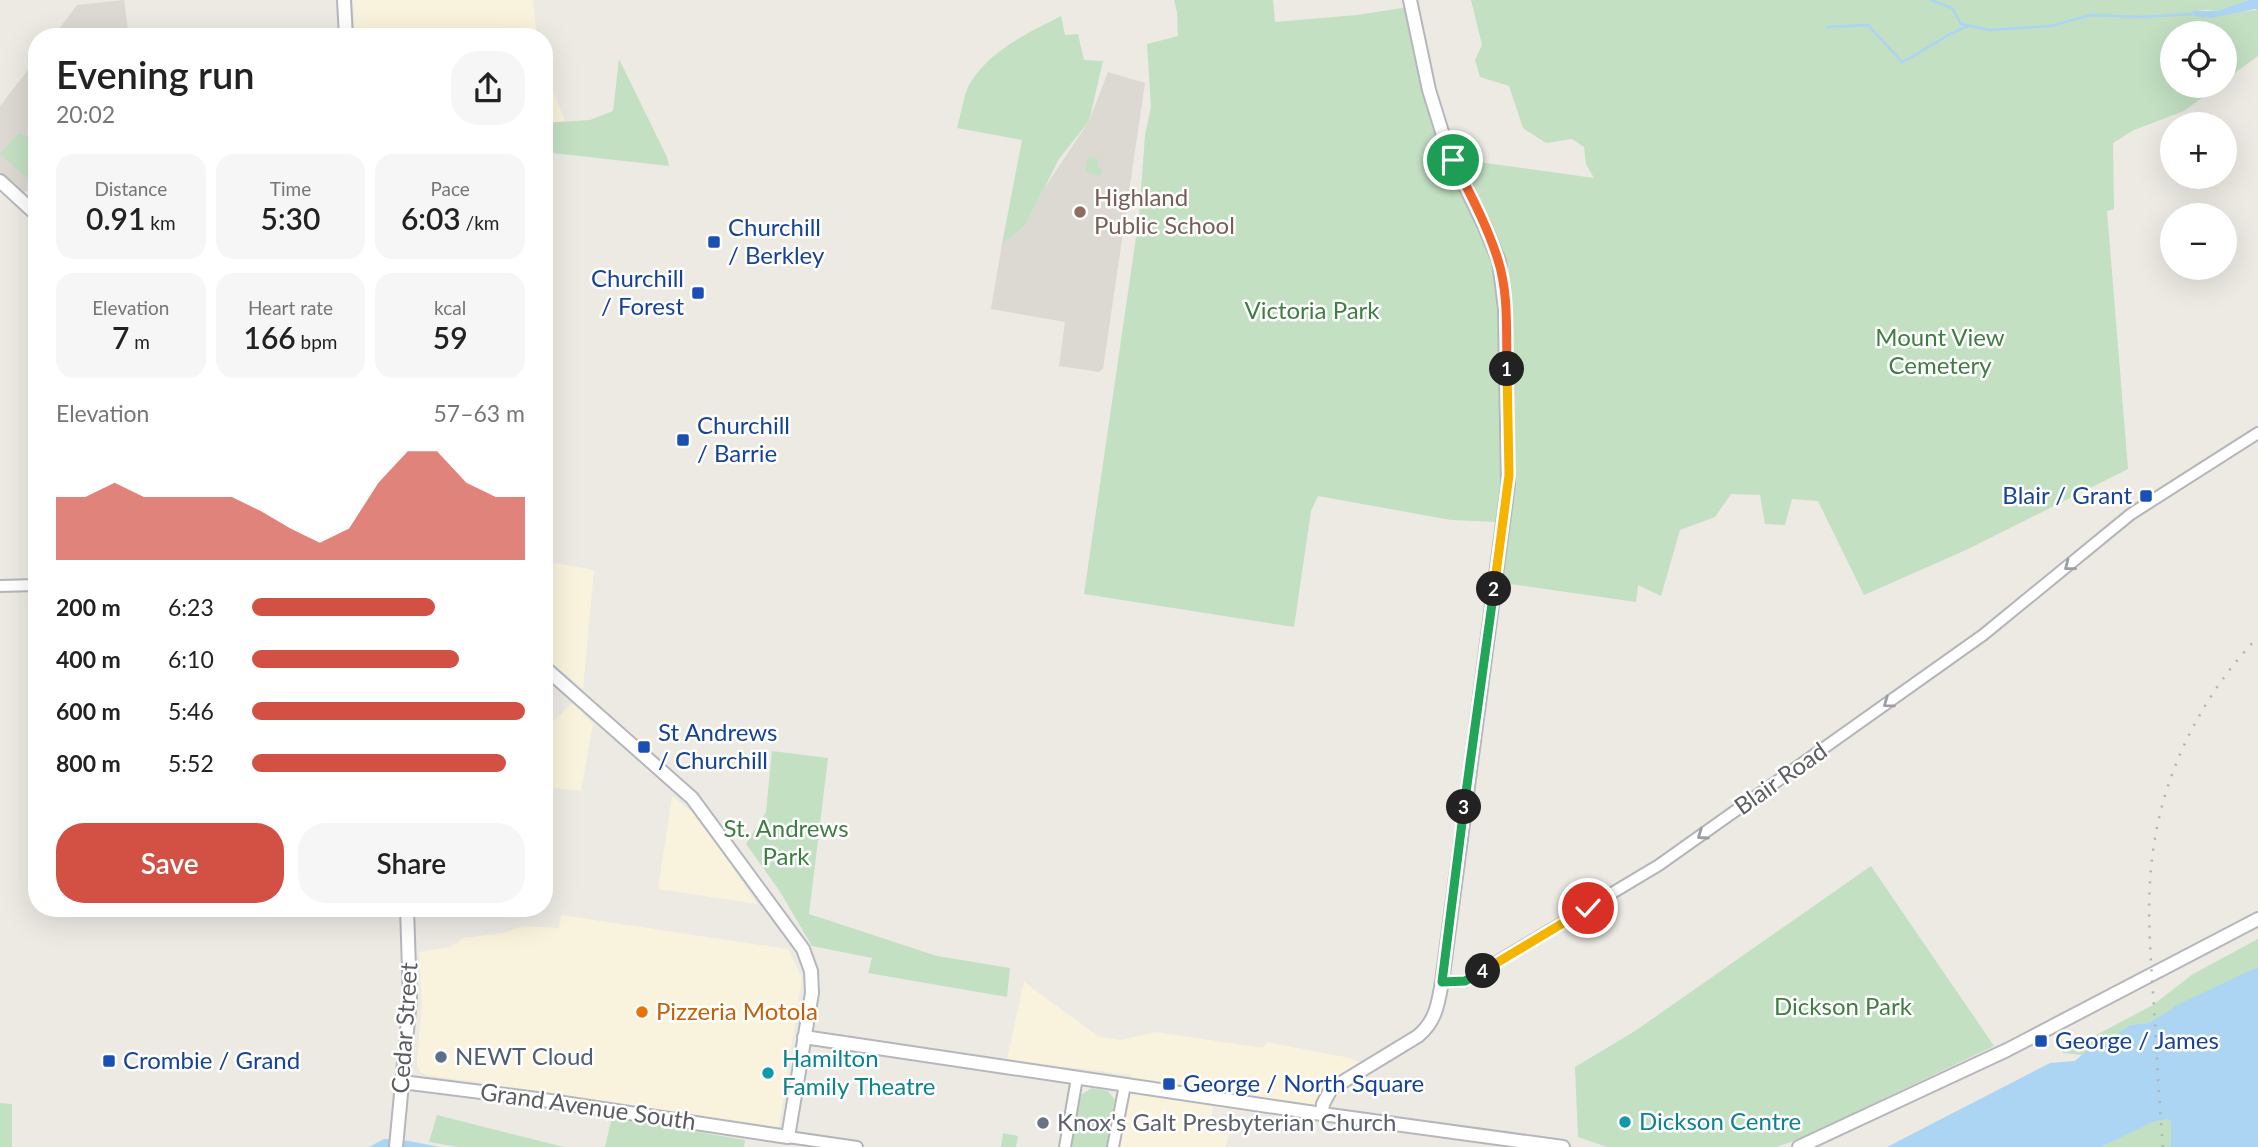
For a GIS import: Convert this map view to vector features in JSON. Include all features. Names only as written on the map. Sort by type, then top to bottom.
[{"type":"main road","points":[[344,0],[346,28]]},
{"type":"main road","points":[[1322,1114],[1323,1104],[1331,1089],[1427,1028],[1436,1015],[1508,485],[1505,309],[1499,261],[1447,148],[1429,90],[1410,0]]},
{"type":"main road","points":[[0,181],[28,207]]},
{"type":"main road","points":[[553,675],[692,798],[799,940],[810,965],[812,981],[788,1137]]},
{"type":"main road","name":"Cedar Street","points":[[396,1147],[411,977],[408,917]]},
{"type":"main road","points":[[1799,1147],[2007,1050],[2258,919]]},
{"type":"main road","points":[[804,1037],[1563,1147]]},
{"type":"main road","name":"Grand Avenue South","points":[[402,1083],[537,1099],[788,1137]]},
{"type":"street","name":"Blair Road","points":[[1442,982],[1465,981],[1660,864],[1983,635],[2132,514],[2258,433]]},
{"type":"street","points":[[0,586],[28,585]]},
{"type":"street","points":[[1065,1147],[1077,1078]]},
{"type":"street","points":[[1113,1147],[1125,1085]]},
{"type":"street","name":"Grand Avenue South","points":[[788,1137],[856,1147]]},
{"type":"shaded area","points":[[124,0],[128,28],[60,28],[77,5]]},
{"type":"shaded area","points":[[353,0],[533,0],[536,28],[355,28]]},
{"type":"shaded area","points":[[28,70],[28,191],[20,192],[0,173],[0,106]]},
{"type":"shaded area","name":"Highland Public School","points":[[1108,72],[1145,83],[1103,369],[1099,372],[1059,366],[1065,322],[991,309],[1002,244],[1025,226],[1045,187],[1089,121]]},
{"type":"shaded area","points":[[553,91],[565,121],[553,122]]},
{"type":"shaded area","points":[[553,563],[594,570],[583,689],[553,664]]},
{"type":"shaded area","points":[[572,703],[593,723],[581,791],[553,788],[553,721]]},
{"type":"shaded area","points":[[672,796],[701,819],[757,904],[658,889]]},
{"type":"shaded area","points":[[561,915],[788,949],[802,978],[779,1127],[420,1072],[417,1062],[422,1003],[419,952],[450,947],[464,938],[503,933],[522,926],[559,928]]},
{"type":"shaded area","points":[[1024,982],[1099,1037],[1120,1040],[1156,1032],[1263,1048],[1266,1042],[1350,1058],[1372,1068],[1374,1073],[1337,1097],[1332,1104],[1329,1123],[1213,1107],[1210,1129],[1229,1134],[1226,1147],[1119,1147],[1131,1075],[1007,1059]]},
{"type":"green space","points":[[1174,0],[1273,0],[1275,22],[1357,15],[1415,6],[1449,158],[1594,178],[1586,164],[1584,147],[1572,139],[1546,143],[1523,128],[1509,86],[1480,77],[1475,60],[1482,45],[1471,0],[2248,0],[2217,11],[2192,12],[2194,16],[2258,10],[2258,56],[2237,71],[2237,21],[2160,21],[2160,98],[2202,98],[2181,112],[2160,112],[2160,120],[2134,130],[2113,143],[2114,209],[2107,211],[2128,469],[1966,550],[1864,595],[1818,501],[1792,499],[1785,525],[1765,524],[1760,495],[1731,494],[1715,517],[1680,530],[1661,596],[1638,585],[1636,602],[1503,583],[1514,493],[1509,269],[1501,259],[1454,170],[1499,277],[1503,462],[1495,522],[1451,520],[1318,496],[1311,511],[1294,627],[1084,594],[1139,217],[1145,135],[1151,107],[1147,44],[1178,36]]},
{"type":"green space","points":[[1061,16],[1065,35],[1078,34],[1084,60],[1103,61],[1089,121],[1059,159],[1025,226],[1002,244],[1022,140],[957,128],[964,100],[969,85],[987,62],[1022,36]]},
{"type":"green space","points":[[619,59],[669,166],[553,153],[553,122],[590,120],[613,111]]},
{"type":"green space","points":[[19,133],[28,136],[28,179],[0,154]]},
{"type":"green space","points":[[1097,158],[1098,167],[1102,169],[1100,176],[1085,171],[1087,159]]},
{"type":"green space","name":"St. Andrews Park","points":[[772,751],[828,758],[809,914],[937,956],[1010,968],[1007,997],[868,973],[872,958],[812,946],[779,890],[746,844],[766,812]]},
{"type":"green space","name":"Dickson Park","points":[[1871,866],[1994,1046],[1797,1140],[1776,1147],[1607,1147],[1578,1137],[1575,1067],[1635,1031]]},
{"type":"green space","points":[[2258,939],[2258,967],[2148,1023],[2130,1025],[2108,1040],[2095,1043],[2082,1055],[2063,1053],[2059,1045],[2096,1035],[2153,1005],[2193,974]]},
{"type":"green space","points":[[1092,1088],[1108,1091],[1115,1100],[1106,1147],[1071,1147],[1081,1095]]},
{"type":"green space","points":[[0,1103],[12,1104],[12,1147],[0,1147]]},
{"type":"green space","points":[[437,1115],[564,1147],[458,1147],[429,1142]]},
{"type":"green space","points":[[612,1117],[745,1140],[744,1147],[605,1147]]},
{"type":"green space","points":[[2168,1119],[2171,1123],[2171,1147],[2101,1147],[2152,1121]]},
{"type":"green space","points":[[1003,1133],[1018,1136],[1016,1147],[1001,1147]]},
{"type":"water","points":[[2248,0],[2258,0],[2258,10],[2211,18],[2194,16],[2192,11],[2217,11]]},
{"type":"water","points":[[2258,967],[2258,1147],[2171,1147],[2171,1123],[2168,1119],[2152,1122],[2101,1147],[1887,1147],[2050,1063],[2075,1061],[2095,1043],[2108,1040],[2130,1025],[2148,1023],[2175,1006]]},
{"type":"water","points":[[384,1139],[398,1139],[440,1147],[369,1147]]},
{"type":"waterway","points":[[1931,0],[1952,8],[1961,24],[1990,30],[2051,26],[2091,15],[2141,17],[2195,14]]},
{"type":"waterway","points":[[1827,27],[1868,25],[1902,62],[1968,26]]},
{"type":"railway","points":[[2163,1147],[2149,915],[2150,878],[2157,828],[2174,768],[2187,739],[2219,685],[2258,637]]},
{"type":"place","name":"Highland Public School","points":[[1080,212]]},
{"type":"place","name":"Churchill / Berkley","points":[[714,242]]},
{"type":"place","name":"Churchill / Forest","points":[[698,293]]},
{"type":"place","name":"Churchill / Barrie","points":[[683,440]]},
{"type":"place","name":"Blair / Grant","points":[[2146,496]]},
{"type":"place","name":"St Andrews / Churchill","points":[[644,747]]},
{"type":"place","name":"Pizzeria Motola","points":[[642,1012]]},
{"type":"place","name":"George / James","points":[[2041,1041]]},
{"type":"place","name":"NEWT Cloud","points":[[441,1057]]},
{"type":"place","name":"Crombie / Grand","points":[[109,1061]]},
{"type":"place","name":"Hamilton Family Theatre","points":[[768,1073]]},
{"type":"place","name":"George / North Square","points":[[1169,1084]]},
{"type":"place","name":"Dickson Centre","points":[[1625,1122]]},
{"type":"place","name":"Knox's Galt Presbyterian Church","points":[[1043,1123]]},
{"type":"route","points":[[1453,160],[1499,261],[1505,309],[1509,462],[1442,982],[1465,981],[1588,908]]},
{"type":"park label","name":"Victoria Park","points":[[1312,311]]},
{"type":"park label","name":"Mount View Cemetery","points":[[1940,352]]}]
